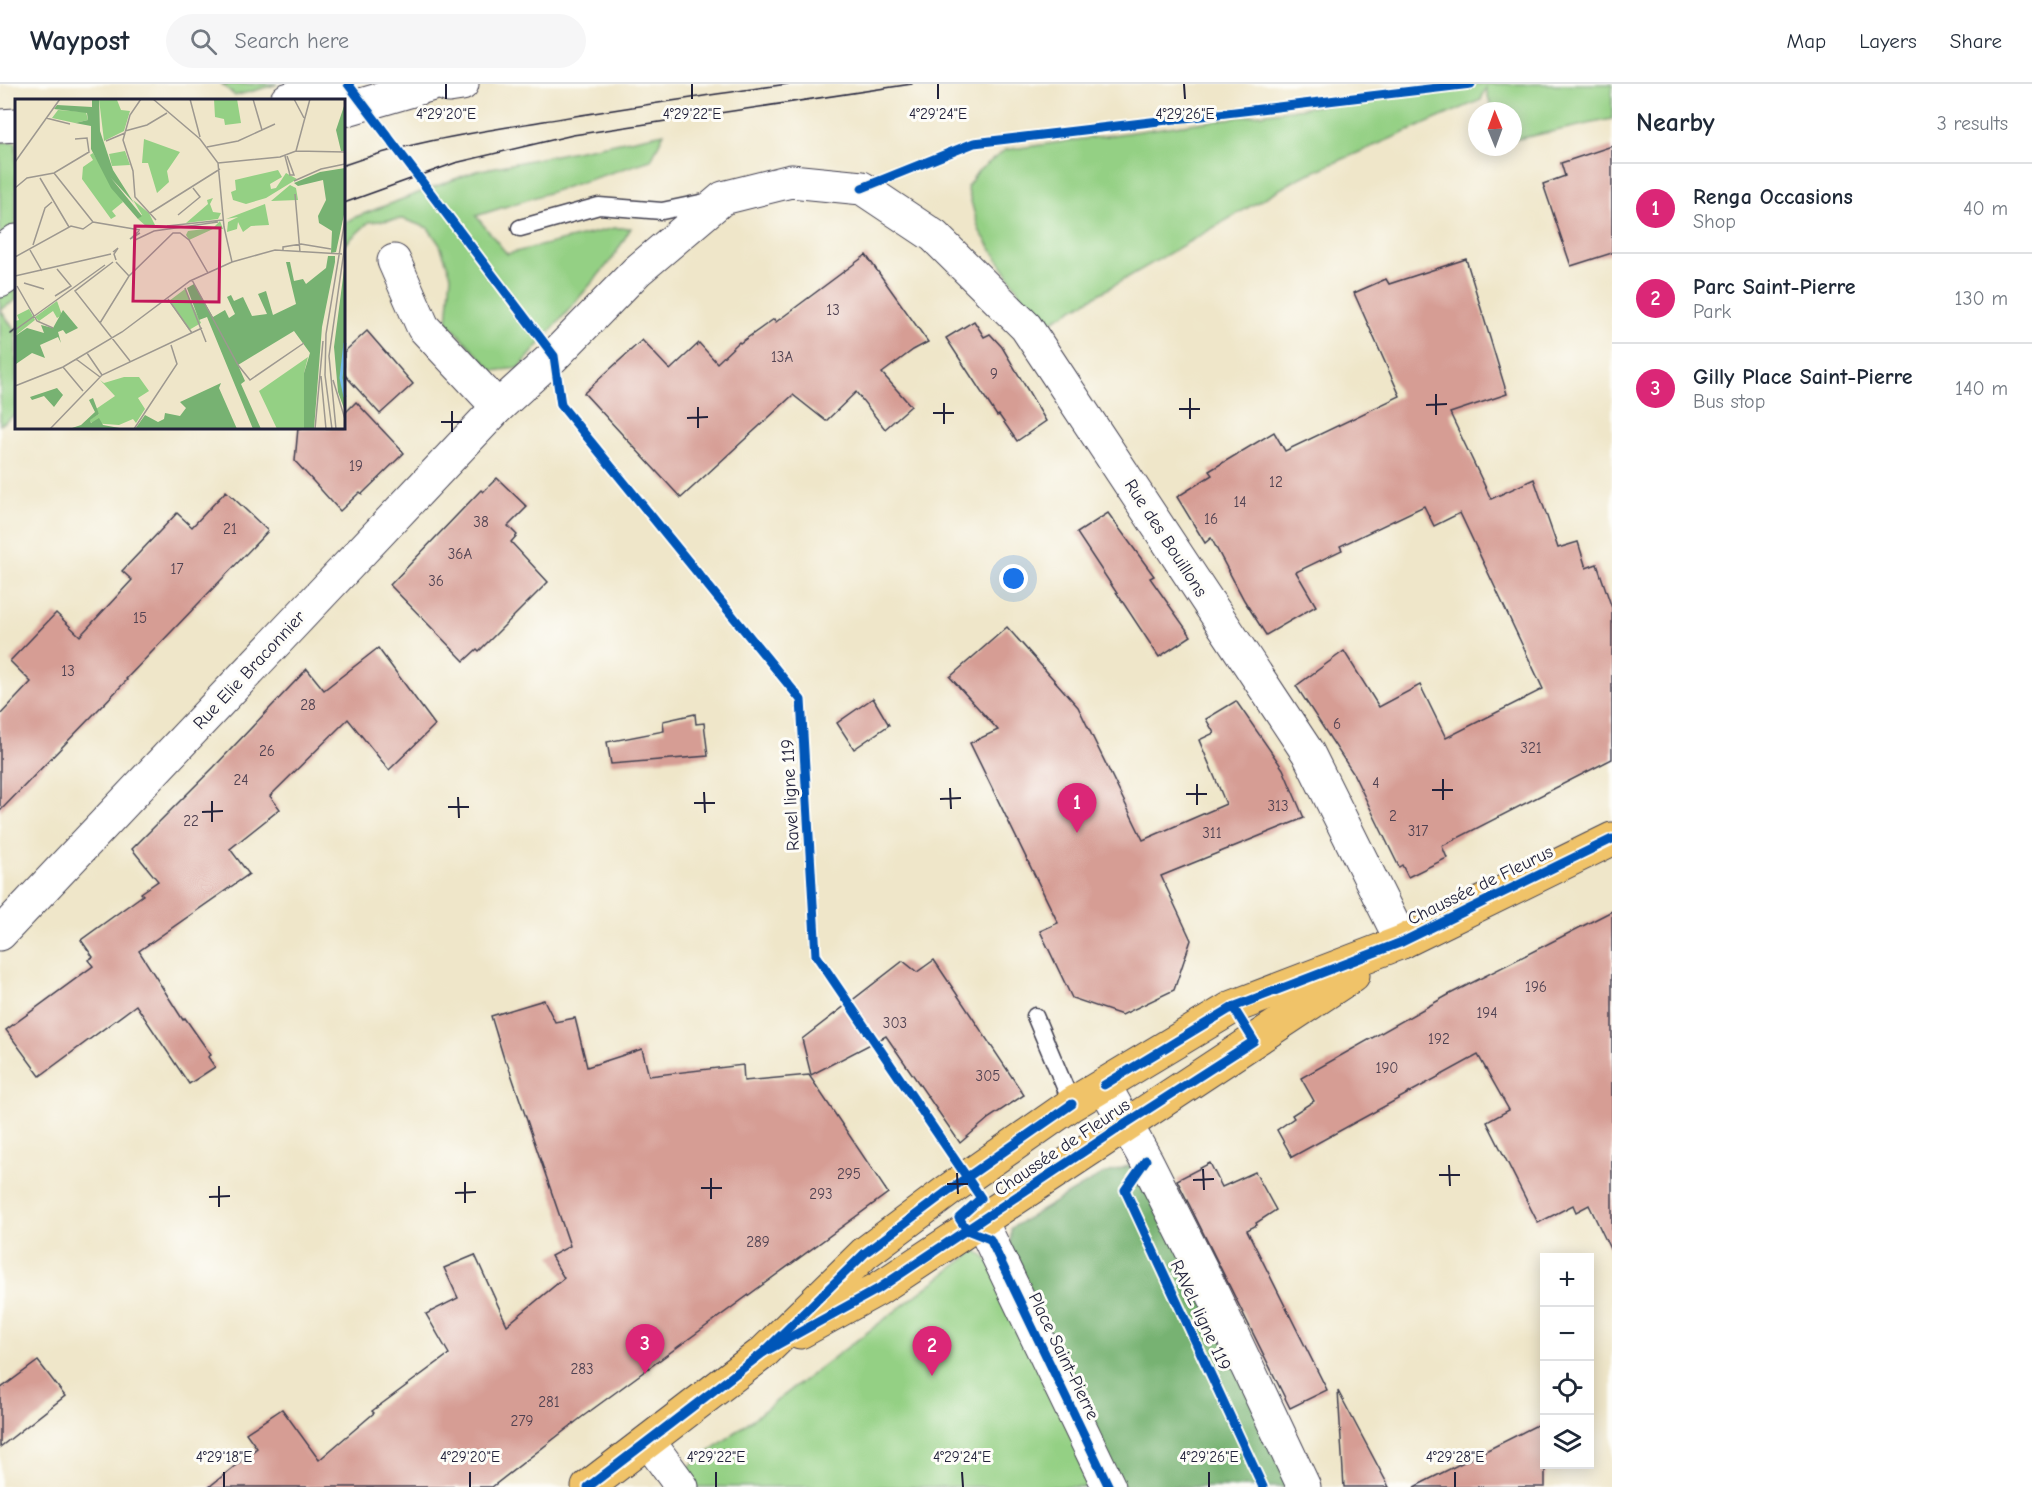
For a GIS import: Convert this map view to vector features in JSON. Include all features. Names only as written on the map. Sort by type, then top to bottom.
[{"type":"main road","name":"Chaussée de Fleurus","points":[[588,1487],[764,1352],[866,1253],[950,1190],[1072,1104],[1233,1007],[1402,942],[1612,839]]},
{"type":"main road","name":"Chaussée de Fleurus","points":[[764,1352],[878,1289],[1402,942]]},
{"type":"street","points":[[290,99],[336,84]]},
{"type":"street","points":[[345,110],[433,84]]},
{"type":"street","points":[[444,84],[448,86],[462,84]]},
{"type":"street","name":"Rue Elie Braconnier","points":[[0,934],[498,407],[554,356],[637,271],[723,198],[791,181],[862,188]]},
{"type":"street","name":"Rue des Bouillons","points":[[862,188],[934,236],[1026,327],[1308,753],[1402,942]]},
{"type":"street","points":[[0,254],[15,242]]},
{"type":"street","points":[[394,261],[423,327],[498,407]]},
{"type":"street","points":[[0,281],[15,272]]},
{"type":"street","points":[[1104,1085],[1146,1160],[1304,1487]]},
{"type":"street","name":"Place Saint-Pierre","points":[[981,1221],[1109,1487]]},
{"type":"street","points":[[649,1442],[682,1487]]},
{"type":"lane","points":[[520,228],[599,206],[662,211],[723,198]]},
{"type":"lane","points":[[1035,1016],[1072,1104]]},
{"type":"green space","points":[[222,84],[278,84],[235,96]]},
{"type":"green space","points":[[1474,84],[1612,84],[1612,119],[1522,138],[1522,102],[1490,102],[1486,88],[1481,100],[1468,102],[1468,106],[1299,178],[1042,327],[979,230],[967,187],[978,171],[1005,150]]},
{"type":"green space","points":[[664,133],[651,160],[476,216],[507,254],[614,228],[631,228],[613,258],[519,368],[493,371],[447,322],[451,275],[440,245],[428,228],[403,219],[369,222],[345,244],[345,222],[476,171]]},
{"type":"green space","points":[[0,142],[15,142],[15,236],[0,244]]},
{"type":"green space","points":[[15,284],[15,301],[0,310],[0,296]]},
{"type":"green space","points":[[0,310],[15,330],[15,415],[0,425]]},
{"type":"green space","points":[[1146,1160],[1295,1487],[1102,1487],[1009,1278],[1011,1228],[1101,1175]]},
{"type":"green space","points":[[976,1250],[1009,1278],[1109,1487],[689,1487],[680,1474]]},
{"type":"building","points":[[1612,146],[1612,253],[1571,266],[1543,184],[1565,176],[1561,163]]},
{"type":"building","points":[[866,255],[928,342],[882,373],[911,406],[885,429],[856,392],[826,421],[793,395],[681,498],[584,393],[642,340],[670,370],[699,343],[717,363],[739,342],[774,319],[776,322]]},
{"type":"building","points":[[1466,259],[1507,394],[1450,413],[1491,499],[1534,479],[1558,548],[1578,542],[1586,568],[1597,564],[1612,608],[1612,759],[1442,846],[1447,858],[1408,877],[1402,865],[1399,867],[1353,773],[1296,686],[1344,651],[1379,707],[1420,685],[1446,738],[1543,689],[1460,513],[1434,526],[1424,506],[1340,546],[1342,550],[1296,572],[1316,606],[1266,635],[1244,600],[1211,538],[1205,543],[1177,497],[1212,475],[1209,471],[1274,432],[1285,451],[1400,396],[1354,293],[1386,279],[1389,284]]},
{"type":"building","points":[[974,321],[984,337],[990,334],[1002,347],[1046,421],[1017,441],[999,415],[997,416],[946,338]]},
{"type":"building","points":[[367,331],[413,384],[380,414],[345,375],[345,351]]},
{"type":"building","points":[[356,402],[404,453],[362,494],[360,492],[340,511],[295,461],[298,429],[345,429],[345,413]]},
{"type":"building","points":[[497,478],[527,507],[508,526],[517,535],[511,542],[548,582],[479,651],[477,649],[464,661],[390,585],[481,490],[483,492]]},
{"type":"building","points":[[226,491],[268,531],[0,811],[0,715],[31,682],[10,661],[56,613],[80,636],[132,580],[122,571],[177,513],[192,527]]},
{"type":"building","points":[[1108,513],[1154,576],[1150,578],[1191,636],[1159,657],[1077,533]]},
{"type":"building","points":[[1007,627],[1078,707],[1143,840],[1226,804],[1199,740],[1214,733],[1206,719],[1236,701],[1283,769],[1304,818],[1161,876],[1191,940],[1174,990],[1122,1015],[1072,998],[1040,931],[1058,923],[970,743],[998,730],[950,677]]},
{"type":"building","points":[[378,648],[435,725],[389,770],[348,719],[270,796],[280,809],[230,849],[249,874],[139,951],[183,1020],[185,1018],[211,1055],[208,1057],[215,1067],[189,1084],[136,1005],[40,1076],[6,1030],[93,966],[88,960],[93,957],[81,940],[143,895],[141,893],[158,881],[132,849],[307,669],[324,690]]},
{"type":"building","points":[[873,698],[889,725],[854,749],[837,723]]},
{"type":"building","points":[[695,714],[696,724],[704,723],[708,756],[611,764],[607,742],[664,731],[663,721]]},
{"type":"building","points":[[1612,911],[1612,1253],[1589,1205],[1576,1212],[1573,1205],[1538,1223],[1487,1122],[1509,1110],[1478,1055],[1292,1157],[1277,1130],[1294,1118],[1292,1115],[1314,1101],[1301,1078],[1450,994]]},
{"type":"building","points":[[934,960],[1024,1095],[989,1118],[960,1143],[886,1036],[811,1075],[802,1039],[903,961],[917,972]]},
{"type":"building","points":[[544,1000],[555,1022],[575,1018],[587,1067],[642,1049],[649,1076],[743,1065],[744,1081],[809,1075],[888,1193],[582,1417],[492,1487],[209,1487],[257,1448],[246,1433],[282,1409],[319,1460],[374,1413],[372,1411],[449,1354],[426,1314],[458,1298],[444,1268],[475,1255],[507,1325],[564,1278],[551,1256],[570,1246],[491,1016]]},
{"type":"building","points":[[1210,1163],[1222,1187],[1255,1172],[1276,1210],[1247,1230],[1327,1390],[1290,1408],[1177,1180]]},
{"type":"building","points":[[38,1361],[65,1396],[0,1447],[0,1389]]},
{"type":"building","points":[[1338,1391],[1389,1487],[1344,1487]]},
{"type":"building","points":[[1540,1424],[1540,1469],[1545,1469],[1545,1487],[1414,1487]]},
{"type":"tram line","points":[[345,165],[393,150],[468,134],[788,84]]},
{"type":"tram line","points":[[345,203],[455,163],[573,135],[912,84]]},
{"type":"tram line","points":[[11,334],[15,331]]},
{"type":"cycle path","name":"Ravel ligne 119","points":[[348,84],[554,356],[561,405],[801,700],[816,955],[981,1198],[959,1218],[967,1230],[990,1239],[1109,1487]]},
{"type":"cycle path","points":[[862,188],[974,143],[1471,84]]},
{"type":"cycle path","points":[[1104,1085],[1233,1007],[1402,942],[1612,839]]},
{"type":"cycle path","points":[[764,1352],[878,1289],[1254,1041],[1233,1007]]},
{"type":"cycle path","points":[[588,1487],[764,1352],[865,1253],[949,1190],[1072,1104]]},
{"type":"cycle path","name":"RAVeL ligne 119","points":[[1146,1160],[1125,1190],[1263,1487]]},
{"type":"place","name":"Renga Occasions","points":[[1077,833]]},
{"type":"place","name":"Gilly Place Saint-Pierre","points":[[645,1374]]},
{"type":"place","name":"Parc Saint-Pierre","points":[[932,1376]]}]
